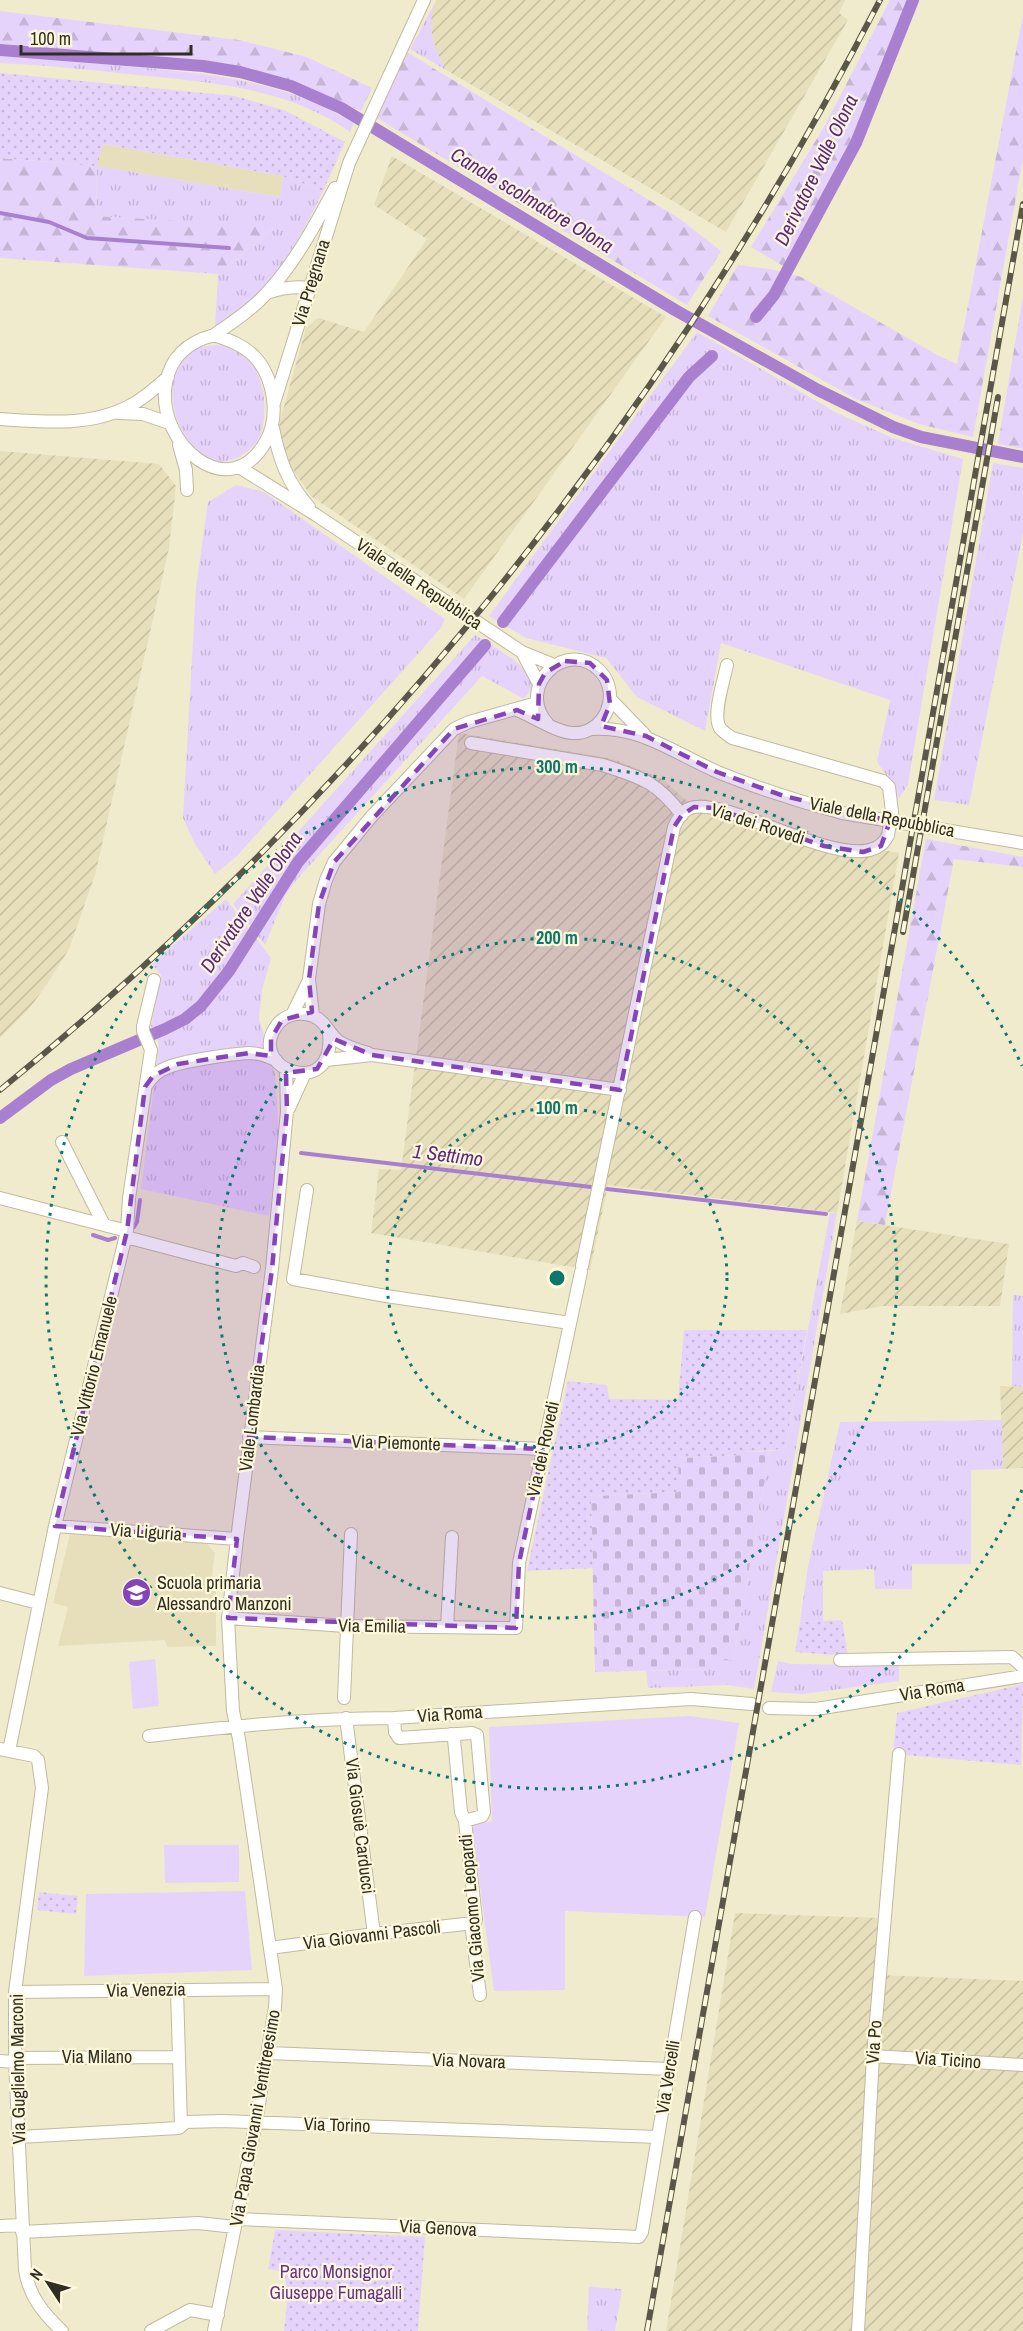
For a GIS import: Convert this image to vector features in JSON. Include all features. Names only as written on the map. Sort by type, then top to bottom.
[{"type":"street","name":"Via Pregnana","points":[[214,335],[266,294],[309,236],[349,163],[424,0]]},
{"type":"street","name":"Via Pregnana","points":[[274,403],[349,163]]},
{"type":"street","points":[[266,294],[282,288],[297,286],[310,288]]},
{"type":"street","points":[[175,435],[186,451],[207,464],[229,468],[238,467],[256,454],[273,428],[274,403],[265,373],[253,355],[231,340],[214,335],[201,339],[183,350],[176,358],[165,391],[169,423],[183,455],[187,490]]},
{"type":"street","points":[[114,413],[147,395],[168,377]]},
{"type":"street","points":[[0,418],[65,422],[114,413],[143,414],[169,423]]},
{"type":"street","name":"Viale della Repubblica","points":[[273,428],[279,457],[288,479],[316,515]]},
{"type":"street","name":"Viale della Repubblica","points":[[238,467],[316,515],[522,652],[554,665]]},
{"type":"street","name":"Viale della Repubblica","points":[[522,652],[539,684]]},
{"type":"street","points":[[517,710],[563,732],[575,734],[592,729],[605,716],[610,699],[607,680],[600,670],[590,663],[572,660],[554,665],[545,673],[539,684],[537,703],[547,723]]},
{"type":"street","name":"Via dei Rovedi","points":[[516,1628],[519,1563],[674,827],[682,814],[694,807],[714,808],[824,846],[863,852],[881,846],[888,835],[892,812],[889,787],[883,781],[732,738],[721,730],[718,710],[727,665]]},
{"type":"street","name":"Viale della Repubblica","points":[[610,699],[646,736]]},
{"type":"street","points":[[313,1016],[309,979],[319,904],[334,862],[372,816],[454,729],[469,722],[537,703]]},
{"type":"street","name":"Viale della Repubblica","points":[[592,729],[609,727],[646,736],[717,772],[842,813],[1023,843]]},
{"type":"street","points":[[471,743],[603,765],[615,769],[659,788],[682,814]]},
{"type":"street","points":[[292,1015],[309,979]]},
{"type":"street","name":"Via Vittorio Emanuele","points":[[4,1750],[55,1526],[126,1234],[129,1198],[151,1050],[143,1031],[154,980]]},
{"type":"street","points":[[302,1013],[313,1016],[323,1023],[329,1034],[331,1047],[326,1060],[317,1069],[305,1074],[285,1070],[271,1050],[271,1039],[275,1028],[282,1020],[292,1015],[302,1013]]},
{"type":"street","points":[[329,1034],[340,1042],[372,1055],[620,1090]]},
{"type":"street","points":[[145,1087],[153,1076],[165,1068],[178,1064],[249,1053],[276,1060]]},
{"type":"street","points":[[326,1060],[372,1055]]},
{"type":"street","name":"Viale Lombardia","points":[[236,1725],[228,1618],[249,1437],[272,1269],[288,1111],[285,1070]]},
{"type":"street","name":"Viale Lombardia","points":[[288,1111],[305,1074]]},
{"type":"street","points":[[62,1142],[104,1225]]},
{"type":"street","points":[[307,1190],[293,1279],[386,1296],[570,1323]]},
{"type":"street","points":[[0,1198],[104,1225],[126,1234],[236,1266],[243,1263],[254,1267]]},
{"type":"street","name":"Via Piemonte","points":[[249,1437],[543,1449]]},
{"type":"street","name":"Via Liguria","points":[[55,1526],[237,1539]]},
{"type":"street","points":[[344,1698],[351,1534]]},
{"type":"street","points":[[447,1627],[452,1537]]},
{"type":"street","points":[[0,1593],[38,1603]]},
{"type":"street","name":"Via Emilia","points":[[228,1618],[346,1626],[516,1628]]},
{"type":"street","points":[[840,1660],[1012,1657],[1023,1667]]},
{"type":"street","name":"Via Roma","points":[[769,1708],[816,1709],[1023,1676]]},
{"type":"street","name":"Via Roma","points":[[149,1736],[236,1725],[346,1718],[394,1718],[691,1699],[752,1704]]},
{"type":"street","name":"Via Giosuè Carducci","points":[[346,1718],[374,1934]]},
{"type":"street","name":"Via Giacomo Leopardi","points":[[394,1718],[395,1732],[399,1738],[472,1733],[477,1735],[484,1812],[482,1816],[465,1821]]},
{"type":"street","name":"Via Papa Giovanni Ventitreesimo","points":[[214,2331],[256,2122],[276,1989],[236,1725]]},
{"type":"street","name":"Via Giacomo Leopardi","points":[[451,1734],[454,1739],[461,1812],[465,1821],[476,1919],[472,1931],[480,1995]]},
{"type":"street","name":"Via Guglielmo Marconi","points":[[4,1750],[34,1756],[38,1760],[42,1788],[15,1992],[15,2060],[22,2229],[27,2286],[38,2305],[62,2331]]},
{"type":"street","name":"Via Po","points":[[858,2331],[873,2056],[899,1754]]},
{"type":"street","name":"Via Vercelli","points":[[639,2237],[642,2232],[695,1917]]},
{"type":"street","name":"Via Giovanni Pascoli","points":[[270,1948],[474,1923]]},
{"type":"street","name":"Via Venezia","points":[[15,1992],[276,1989]]},
{"type":"street","points":[[177,1990],[181,2126]]},
{"type":"street","name":"Via Novara","points":[[268,2053],[669,2069]]},
{"type":"street","name":"Via Ticino","points":[[873,2056],[1023,2065]]},
{"type":"street","name":"Via Milano","points":[[0,2061],[179,2057]]},
{"type":"street","name":"Via Torino","points":[[19,2137],[178,2128],[186,2122],[256,2122],[658,2137]]},
{"type":"street","name":"Via Genova","points":[[0,2226],[22,2229],[236,2223],[639,2237]]},
{"type":"street","points":[[151,2331],[190,2310],[218,2315]]},
{"type":"highlighted area","points":[[565,661],[590,663],[607,680],[610,704],[601,726],[646,736],[717,772],[784,796],[890,821],[881,846],[863,852],[824,846],[714,808],[694,807],[682,815],[674,827],[620,1090],[372,1055],[334,1039],[317,1069],[286,1073],[287,1111],[272,1269],[249,1437],[543,1449],[519,1563],[516,1628],[228,1618],[237,1539],[55,1526],[127,1231],[145,1087],[153,1076],[178,1064],[249,1053],[271,1056],[271,1039],[282,1020],[312,1012],[309,979],[319,904],[334,862],[454,729],[517,710],[538,719],[539,684],[545,673]]},
{"type":"shaded area","points":[[436,0],[845,0],[839,13],[848,20],[726,232],[446,70],[433,44],[430,17]]},
{"type":"shaded area","points":[[102,144],[283,176],[280,197],[97,166]]},
{"type":"shaded area","points":[[392,156],[666,317],[464,599],[311,496],[289,464],[282,446],[279,424],[306,328],[318,318],[364,332],[427,239],[374,205]]},
{"type":"shaded area","points":[[0,451],[159,464],[176,486],[169,548],[95,875],[69,949],[29,1009],[0,1038]]},
{"type":"shaded area","points":[[459,733],[613,759],[662,779],[687,801],[705,799],[824,839],[899,853],[837,1213],[608,1185],[590,1270],[371,1233],[379,1169],[401,1170]]},
{"type":"shaded area","points":[[857,1221],[1009,1244],[1000,1306],[882,1306],[840,1314]]},
{"type":"shaded area","points":[[1000,1386],[1023,1387],[1023,1468],[1003,1469]]},
{"type":"shaded area","name":"Scuola primaria Alessandro Manzoni","points":[[70,1534],[205,1541],[215,1553],[211,1582],[216,1580],[216,1646],[167,1647],[165,1640],[58,1646],[68,1607],[53,1603]]},
{"type":"shaded area","points":[[735,1913],[880,1918],[880,1975],[1023,1981],[1023,2331],[666,2331]]},
{"type":"green space","points":[[890,0],[920,0],[870,121],[841,180],[790,270],[751,247],[824,127]]},
{"type":"green space","points":[[435,3],[431,30],[446,70],[410,49]]},
{"type":"green space","points":[[0,11],[239,40],[307,57],[372,88],[361,111],[294,83],[223,63],[0,45]]},
{"type":"green space","points":[[1023,14],[1023,158],[973,437],[919,424],[856,399],[708,316],[738,265],[770,269],[801,277],[957,364]]},
{"type":"green space","points":[[407,52],[680,219],[721,251],[687,305],[377,118]]},
{"type":"green space","points":[[0,54],[176,71],[238,80],[297,96],[354,123],[350,132],[326,117],[301,106],[275,96],[248,90],[165,78],[0,63]]},
{"type":"green space","points":[[0,73],[235,96],[284,110],[345,142],[323,191],[283,176],[103,144],[97,166],[0,158]]},
{"type":"green space","points":[[0,158],[97,166],[96,216],[274,227],[218,274],[0,258]]},
{"type":"green space","points":[[97,166],[280,197],[283,176],[323,191],[299,237],[270,280],[246,305],[215,326],[218,274],[273,228],[96,216]]},
{"type":"green space","points":[[1023,296],[1023,449],[998,444]]},
{"type":"green space","points":[[697,332],[837,413],[893,438],[963,459],[908,784],[899,799],[890,780],[877,762],[890,700],[721,643],[705,731],[637,697],[606,658],[526,638],[489,616]]},
{"type":"green space","points":[[216,345],[236,350],[250,361],[260,381],[265,405],[262,428],[255,444],[239,457],[223,461],[208,458],[194,448],[183,433],[172,397],[174,379],[181,363],[195,349]]},
{"type":"green space","points":[[993,463],[1023,468],[1023,533],[969,805],[934,800]]},
{"type":"green space","points":[[236,485],[264,492],[445,619],[441,628],[237,856],[215,874],[194,842],[183,818],[196,587],[208,502]]},
{"type":"green space","points":[[475,635],[519,664],[531,679],[532,686],[529,693],[524,699],[482,676],[300,876],[286,894],[265,945],[233,904]]},
{"type":"green space","points":[[926,839],[1023,857],[1023,867],[954,859],[885,1225],[857,1221]]},
{"type":"green space","points":[[226,899],[271,958],[262,990],[259,1019],[275,1074],[279,1137],[269,1216],[141,1189],[159,1044],[151,1026],[161,975],[152,964]]},
{"type":"green space","points":[[830,1213],[837,1213],[754,1689],[728,1685],[648,1688],[646,1671],[706,1669],[716,1660],[733,1660],[770,1451],[785,1449]]},
{"type":"green space","points":[[1013,1295],[1023,1296],[1023,1387],[1012,1386]]},
{"type":"green space","points":[[684,1330],[807,1330],[785,1449],[744,1452],[744,1455],[678,1458],[679,1492],[591,1496],[593,1568],[527,1571],[568,1381],[607,1385],[609,1399],[678,1400]]},
{"type":"green space","points":[[1002,1420],[1003,1469],[971,1470],[971,1564],[912,1564],[912,1589],[875,1589],[874,1569],[823,1571],[823,1621],[800,1622],[808,1566],[840,1422]]},
{"type":"green space","points":[[770,1451],[733,1660],[716,1660],[715,1667],[706,1669],[595,1672],[591,1496],[678,1492],[678,1458],[743,1455],[744,1452]]},
{"type":"green space","points":[[842,1620],[848,1656],[795,1652],[800,1622]]},
{"type":"green space","points":[[155,1659],[159,1706],[133,1709],[129,1662]]},
{"type":"green space","points":[[778,1661],[791,1664],[899,1665],[899,1681],[803,1694],[771,1692]]},
{"type":"green space","points":[[1023,1684],[1021,1765],[893,1754],[897,1713]]},
{"type":"green space","points":[[690,1716],[739,1723],[705,1917],[565,1911],[565,1990],[494,1991],[472,1826],[492,1821],[489,1727]]},
{"type":"green space","points":[[164,1845],[239,1845],[239,1882],[165,1883]]},
{"type":"green space","points":[[245,1891],[252,1970],[84,1976],[86,1894]]},
{"type":"green space","points":[[39,1892],[78,1896],[76,1914],[37,1910]]},
{"type":"green space","name":"Parco Monsignor Giuseppe Fumagalli","points":[[275,2230],[425,2237],[418,2331],[284,2331],[287,2303],[285,2272],[268,2269]]},
{"type":"green space","points":[[589,2287],[622,2289],[615,2331],[587,2329]]},
{"type":"waterway","name":"Derivatore Valle Olona","points":[[756,317],[774,295],[856,143],[913,0]]},
{"type":"waterway","name":"Canale scolmatore Olona","points":[[0,50],[203,66],[240,72],[291,86],[341,108],[675,310],[818,390],[893,427],[921,437],[1023,457]]},
{"type":"waterway","points":[[0,213],[49,222],[87,238],[229,248]]},
{"type":"waterway","name":"Derivatore Valle Olona","points":[[503,622],[689,377],[712,356]]},
{"type":"waterway","name":"Derivatore Valle Olona","points":[[0,1118],[51,1080],[71,1069],[165,1029],[185,1019],[201,1006],[229,971],[298,862],[485,645]]},
{"type":"waterway","name":"1 Settimo","points":[[301,1153],[591,1187]]},
{"type":"waterway","name":"1 Settimo","points":[[607,1189],[826,1214]]},
{"type":"waterway","name":"1 Settimo","points":[[134,1227],[137,1222],[140,1200]]},
{"type":"waterway","name":"1 Settimo","points":[[93,1235],[108,1240],[115,1238]]},
{"type":"railway","points":[[0,1090],[134,975],[261,853],[382,725],[496,590],[603,450],[703,305],[796,154],[880,0]]},
{"type":"railway","points":[[647,2331],[1023,204]]},
{"type":"railway","points":[[903,932],[998,397]]},
{"type":"place","name":"Scuola primaria Alessandro Manzoni","points":[[136,1593]]}]
